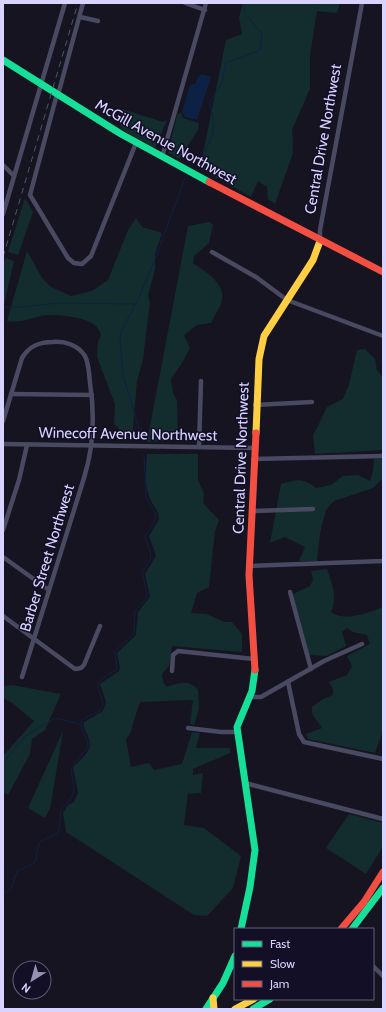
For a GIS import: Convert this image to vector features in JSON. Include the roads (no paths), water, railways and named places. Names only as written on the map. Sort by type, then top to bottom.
[{"type":"main road","name":"McGill Avenue Northwest","points":[[3,60],[162,157],[320,241],[383,272]]},
{"type":"main road","name":"Central Drive Northwest","points":[[241,928],[250,887],[254,850],[237,732],[238,722],[254,684],[249,566],[255,405],[259,360],[262,342],[271,323],[313,260],[320,241]]},
{"type":"main road","points":[[342,928],[364,902],[383,872]]},
{"type":"main road","points":[[353,928],[383,888]]},
{"type":"main road","points":[[206,1009],[228,974],[234,959]]},
{"type":"main road","points":[[213,998],[214,1009]]},
{"type":"main road","points":[[254,1009],[268,1000]]},
{"type":"main road","points":[[235,1009],[251,1001]]},
{"type":"main road","points":[[239,1009],[251,1001]]},
{"type":"street","points":[[3,214],[65,3]]},
{"type":"street","points":[[84,3],[57,94],[30,195],[68,258],[74,263],[82,264],[91,256],[136,142]]},
{"type":"street","points":[[185,3],[205,10]]},
{"type":"street","points":[[162,157],[206,3]]},
{"type":"street","name":"Central Drive Northwest","points":[[320,241],[320,230],[336,138],[362,3]]},
{"type":"street","points":[[80,17],[98,21]]},
{"type":"street","points":[[3,165],[14,176]]},
{"type":"street","points":[[212,252],[256,277],[287,300],[383,336]]},
{"type":"street","name":"Barber Street Northwest","points":[[3,421],[22,358],[26,351],[41,343],[61,342],[71,344],[84,355],[88,364],[94,410],[93,446],[22,677]]},
{"type":"street","points":[[199,447],[201,381]]},
{"type":"street","points":[[11,394],[92,395]]},
{"type":"street","points":[[255,405],[312,402]]},
{"type":"street","name":"Winecoff Avenue Northwest","points":[[3,444],[254,448]]},
{"type":"street","points":[[3,530],[19,480],[27,445]]},
{"type":"street","points":[[253,459],[383,456]]},
{"type":"street","points":[[251,511],[313,508]]},
{"type":"street","points":[[3,557],[49,590]]},
{"type":"street","points":[[249,566],[383,561]]},
{"type":"street","points":[[290,592],[311,669]]},
{"type":"street","points":[[3,616],[75,669],[78,669],[84,665],[100,626]]},
{"type":"street","points":[[249,697],[261,697],[311,669],[362,644]]},
{"type":"street","points":[[172,671],[173,655],[178,651],[254,659]]},
{"type":"street","points":[[288,682],[300,738],[309,743],[383,759]]},
{"type":"street","points":[[188,728],[221,732],[237,732]]},
{"type":"street","points":[[245,783],[383,819]]},
{"type":"street","points":[[374,967],[383,976]]},
{"type":"water","points":[[202,74],[211,77],[197,120],[185,117],[182,112],[190,85],[195,84],[198,77]]},
{"type":"waterway","points":[[192,158],[205,155],[213,131],[210,102],[222,82],[226,63],[259,51],[262,37],[261,32],[244,13],[245,3]]},
{"type":"waterway","points":[[143,442],[123,375],[120,338],[122,330],[138,299],[154,262],[185,178]]},
{"type":"waterway","points":[[3,307],[23,307],[58,303],[135,304]]},
{"type":"waterway","points":[[80,724],[82,720],[97,712],[102,707],[103,703],[98,684],[103,678],[117,669],[115,651],[134,634],[135,611],[146,599],[147,594],[142,572],[150,560],[151,555],[145,537],[154,523],[156,514],[146,497],[144,455]]},
{"type":"waterway","points":[[3,763],[24,737],[55,718],[79,724]]},
{"type":"waterway","points":[[3,894],[11,889],[17,871],[33,864],[36,860],[38,846],[41,841],[56,834],[59,830],[61,810],[71,798],[74,791],[71,768],[88,747],[88,743],[80,724]]},
{"type":"railway","points":[[3,257],[78,3]]}]
